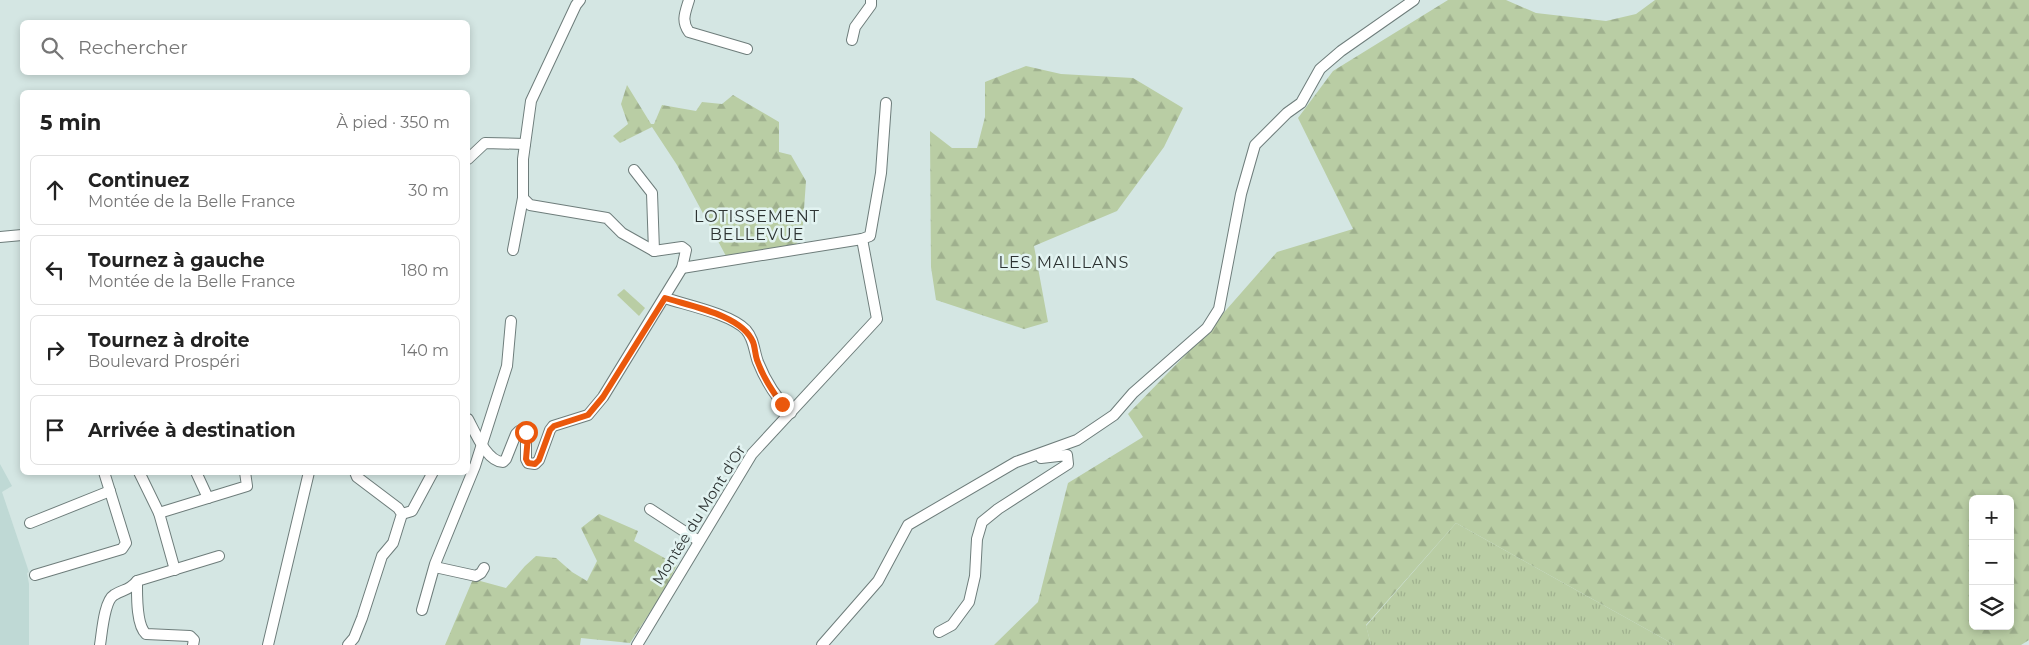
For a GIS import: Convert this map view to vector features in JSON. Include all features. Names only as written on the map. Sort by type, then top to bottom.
[{"type":"street","points":[[512,250],[523,198],[522,159],[531,101],[580,0]]},
{"type":"street","points":[[689,0],[683,16],[684,26],[690,32],[747,49]]},
{"type":"street","points":[[852,40],[855,27],[871,5],[871,0]]},
{"type":"street","points":[[822,645],[878,580],[908,525],[1016,462],[1077,440],[1114,414],[1133,393],[1207,328],[1219,309],[1241,194],[1255,145],[1287,113],[1300,103],[1320,69],[1341,51],[1414,0]]},
{"type":"street","points":[[682,268],[862,239],[870,236],[881,173],[886,103]]},
{"type":"street","points":[[470,157],[484,143],[524,144]]},
{"type":"street","points":[[634,170],[652,194],[654,251]]},
{"type":"street","points":[[470,423],[481,443],[494,460],[503,462],[516,434],[526,432],[528,436],[526,459],[528,463],[535,464],[539,460],[550,430],[554,426],[588,415],[603,397],[665,298],[682,268],[686,253],[686,250],[682,247],[654,251],[622,233],[607,218],[530,205],[523,198]]},
{"type":"street","points":[[0,236],[20,235]]},
{"type":"street","name":"Montée du Mont d'Or","points":[[637,645],[752,454],[877,319],[862,239]]},
{"type":"street","points":[[665,298],[732,320],[746,330],[753,342],[757,360],[770,390],[791,413]]},
{"type":"street","points":[[422,610],[435,567],[475,466],[507,366],[511,321]]},
{"type":"street","points":[[939,632],[952,625],[969,602],[975,576],[977,538],[982,522],[998,509],[1068,464],[1067,455],[1043,457],[1006,468]]},
{"type":"street","points":[[36,575],[122,549],[126,543],[105,475]]},
{"type":"street","points":[[140,475],[159,512],[175,570]]},
{"type":"street","points":[[197,475],[208,498]]},
{"type":"street","points":[[159,512],[247,486],[245,475]]},
{"type":"street","points":[[268,645],[308,475]]},
{"type":"street","points":[[356,475],[398,508],[402,514]]},
{"type":"street","points":[[402,514],[412,511],[431,475]]},
{"type":"street","points":[[30,524],[110,490]]},
{"type":"street","points":[[650,509],[699,541]]},
{"type":"street","points":[[348,645],[354,638],[382,556],[393,543],[402,514]]},
{"type":"street","points":[[100,645],[108,600],[114,594],[130,589],[137,581],[218,556]]},
{"type":"street","points":[[435,567],[476,576],[484,568]]},
{"type":"street","points":[[137,581],[141,630],[146,634],[190,636],[194,640],[194,645]]},
{"type":"shaded area","points":[[0,464],[12,486],[2,492],[29,572],[27,573],[29,584],[29,645],[0,645]]},
{"type":"green space","points":[[1448,0],[1506,0],[1536,13],[1606,21],[1636,14],[1655,0],[2029,0],[2029,640],[2021,645],[1675,645],[1456,523],[1366,625],[1371,645],[994,645],[1038,602],[1068,483],[1143,437],[1128,414],[1198,342],[1277,252],[1353,229],[1298,118],[1333,71]]},
{"type":"green space","points":[[1026,66],[1061,74],[1133,78],[1183,108],[1164,147],[1117,211],[1034,246],[1048,322],[1024,329],[936,300],[931,267],[930,131],[952,148],[977,148],[985,117],[985,82]]},
{"type":"green space","points":[[627,85],[651,124],[654,124],[662,105],[696,111],[702,102],[722,104],[733,95],[779,122],[779,152],[791,155],[806,181],[802,237],[796,244],[726,256],[677,165],[652,127],[620,143],[613,136],[628,124],[621,104]]},
{"type":"green space","points":[[624,289],[645,308],[639,316],[617,295]]},
{"type":"green space","points":[[599,514],[638,531],[634,541],[677,565],[665,589],[630,643],[581,638],[580,645],[445,645],[473,579],[506,588],[536,556],[556,558],[572,572],[587,581],[597,561],[581,528]]},
{"type":"green space","points":[[1456,523],[1675,645],[1371,645],[1366,626]]},
{"type":"district","name":"LOTISSEMENT BELLEVUE","points":[[757,225]]},
{"type":"district","name":"LES MAILLANS","points":[[1064,262]]},
{"type":"route","points":[[526,432],[528,436],[526,459],[531,465],[539,460],[550,430],[554,426],[588,415],[603,397],[665,298],[732,320],[746,330],[753,342],[757,360],[770,390],[782,404]]}]
